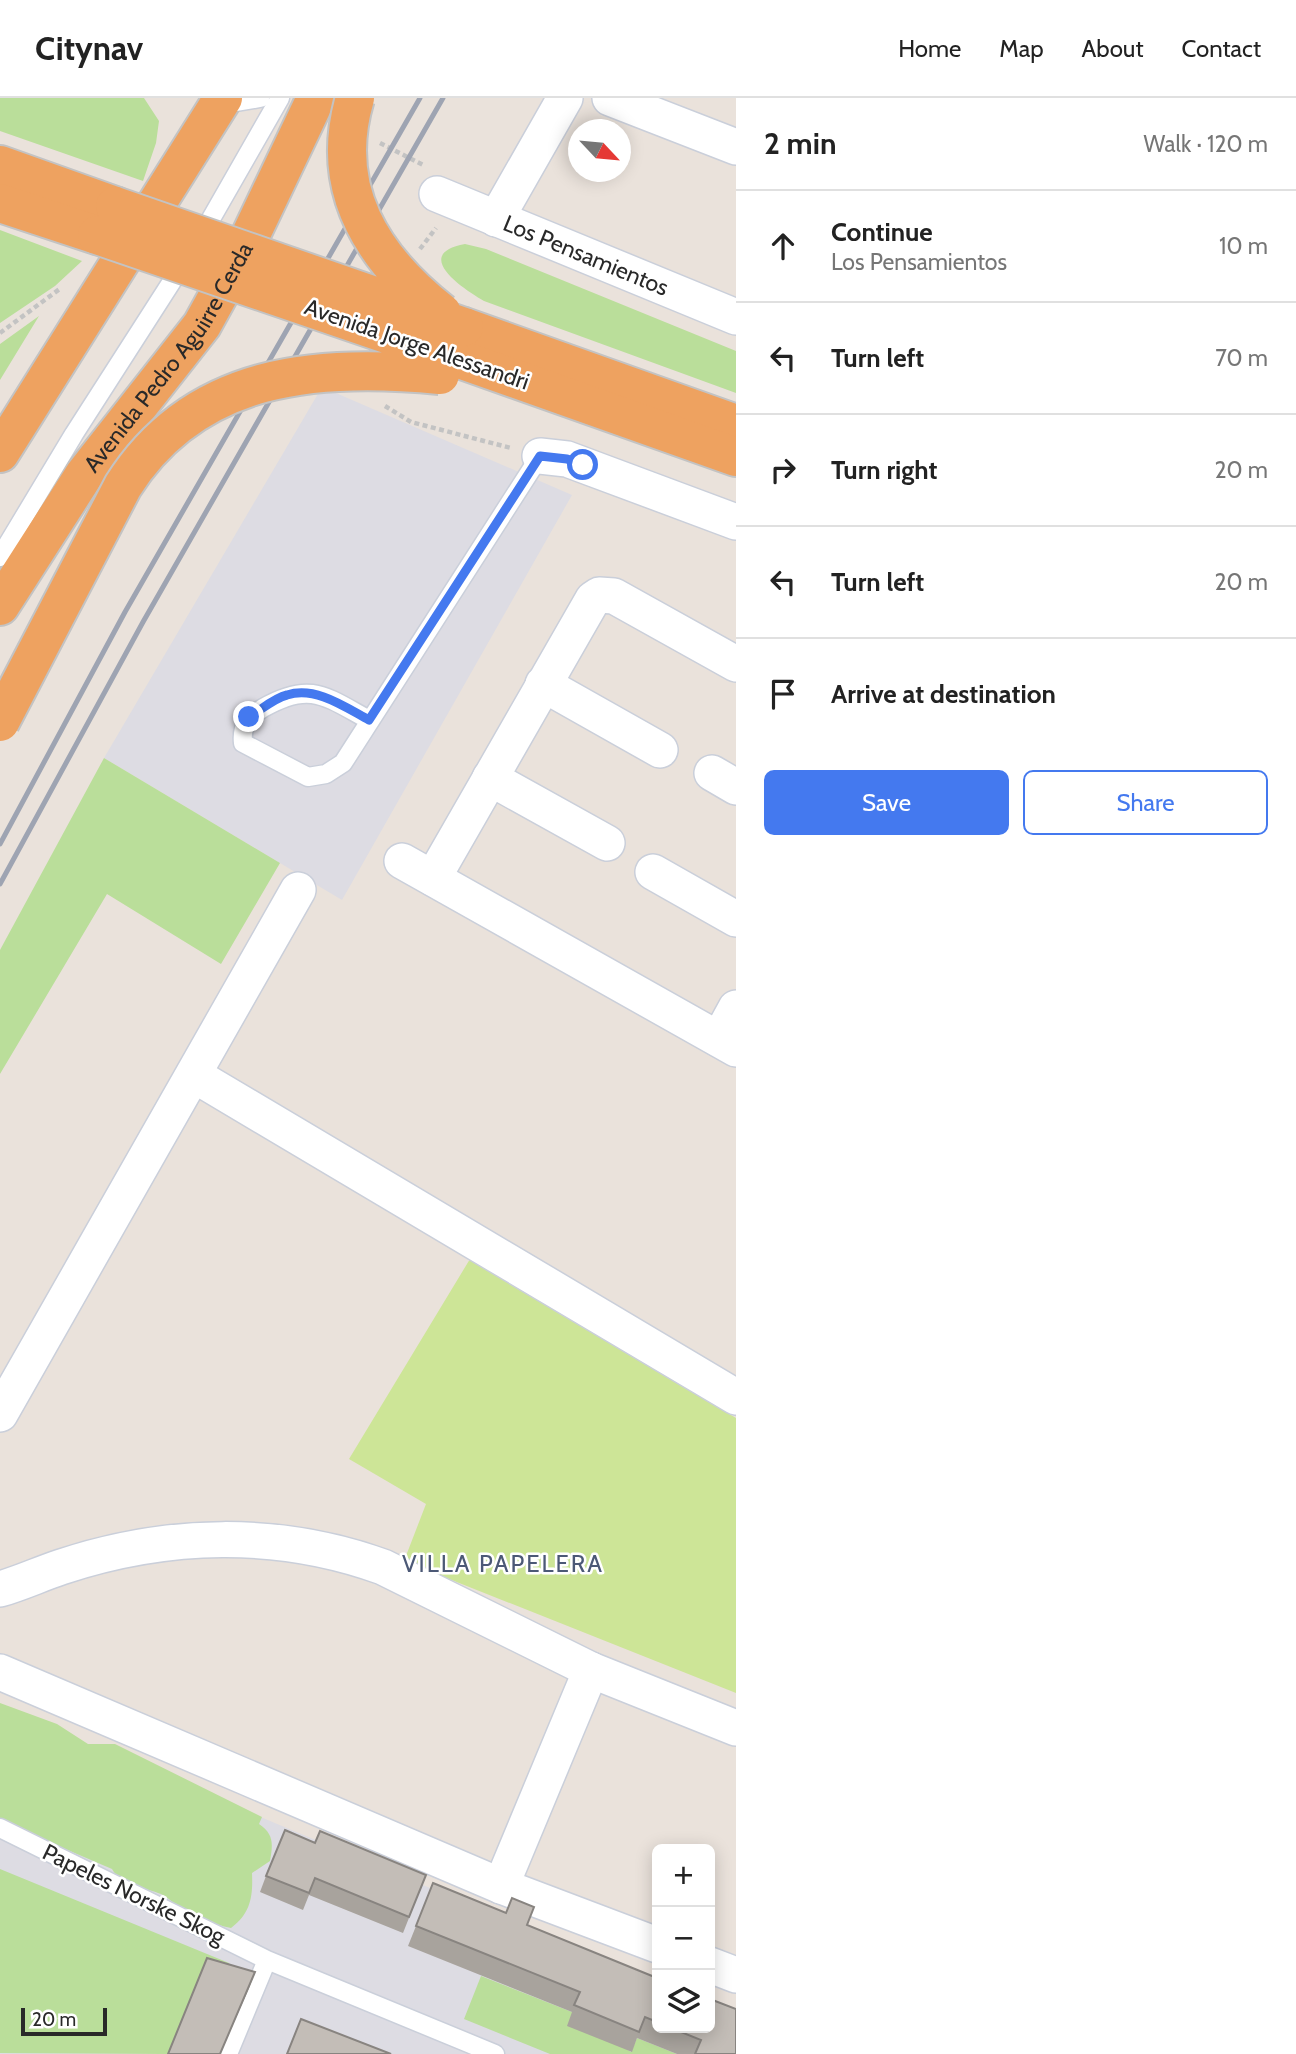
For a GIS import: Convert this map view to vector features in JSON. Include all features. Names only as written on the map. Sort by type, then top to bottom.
[{"type":"highway","name":"Avenida Pedro Aguirre Cerda","points":[[0,606],[84,475],[202,325],[245,247],[316,98]]},
{"type":"highway","points":[[0,722],[123,486],[138,463],[175,424],[210,402],[284,378],[356,370],[452,353],[441,312],[405,279],[378,249],[355,204],[346,156],[347,132],[355,98]]},
{"type":"highway","points":[[0,453],[224,100]]},
{"type":"highway","points":[[0,165],[106,221]]},
{"type":"highway","points":[[0,203],[106,221]]},
{"type":"highway","name":"Avenida Jorge Alessandri","points":[[106,221],[452,353],[736,457]]},
{"type":"highway","name":"Avenida Jorge Alessandri","points":[[452,353],[736,424]]},
{"type":"street","points":[[496,219],[565,98]]},
{"type":"street","points":[[610,98],[736,147]]},
{"type":"street","name":"Los Pensamientos","points":[[437,194],[736,317]]},
{"type":"street","points":[[540,456],[567,459],[736,522]]},
{"type":"street","points":[[433,878],[588,605],[599,595],[614,596],[736,664]]},
{"type":"street","points":[[543,684],[660,750]]},
{"type":"street","points":[[489,778],[607,844]]},
{"type":"street","points":[[402,861],[727,1044],[736,1008]]},
{"type":"street","points":[[653,872],[736,919]]},
{"type":"street","points":[[0,1414],[298,890]]},
{"type":"street","points":[[194,1075],[736,1397]]},
{"type":"street","points":[[0,1589],[62,1566],[166,1544],[212,1538],[285,1542],[349,1555],[383,1567],[591,1670],[736,1728]]},
{"type":"street","points":[[501,1886],[591,1670]]},
{"type":"street","points":[[0,1672],[501,1886],[652,1943]]},
{"type":"street","points":[[715,1967],[736,1975]]},
{"type":"lane","points":[[224,100],[260,98]]},
{"type":"lane","points":[[0,556],[74,434],[208,225],[279,98]]},
{"type":"lane","points":[[369,720],[311,692],[287,695],[249,717],[242,733],[243,743],[308,777],[326,774],[343,763],[540,456]]},
{"type":"lane","name":"Papeles Norske Skog","points":[[0,1828],[267,1960],[495,2054]]},
{"type":"lane","points":[[228,2054],[267,1960]]},
{"type":"shaded area","points":[[322,387],[572,495],[342,900],[104,758]]},
{"type":"shaded area","points":[[0,1708],[504,1919],[652,2024],[652,2033],[715,2033],[736,2054],[0,2054]]},
{"type":"green space","points":[[0,98],[144,98],[159,121],[156,143],[143,181],[0,131]]},
{"type":"green space","points":[[0,230],[82,261],[55,286],[0,323]]},
{"type":"green space","points":[[465,244],[486,249],[736,351],[736,393],[484,301],[446,272],[442,263],[442,255],[449,249]]},
{"type":"green space","points":[[39,316],[0,380],[0,344]]},
{"type":"green space","points":[[104,758],[280,863],[221,964],[107,894],[0,1074],[0,950]]},
{"type":"green space","points":[[470,1259],[736,1418],[736,1693],[404,1561],[426,1504],[349,1459]]},
{"type":"green space","points":[[0,1703],[57,1724],[88,1744],[115,1744],[262,1817],[259,1824],[271,1840],[270,1861],[252,1873],[249,1904],[238,1922],[231,1928],[198,1918],[179,1908],[164,1895],[121,1879],[112,1869],[0,1821]]},
{"type":"green space","points":[[0,1869],[229,1963],[239,1986],[168,2054],[0,2053]]},
{"type":"green space","points":[[481,1976],[572,2012],[631,2052],[637,2038],[677,2054],[550,2054],[464,2019]]},
{"type":"building","points":[[285,1830],[315,1843],[320,1831],[426,1875],[409,1917],[315,1878],[309,1893],[266,1876]]},
{"type":"building","points":[[433,1883],[506,1913],[512,1898],[534,1907],[527,1925],[652,1976],[652,2020],[645,2017],[639,2032],[574,2005],[580,1992],[416,1926]]},
{"type":"building","points":[[207,1958],[255,1972],[220,2054],[168,2054]]},
{"type":"building","points":[[715,2001],[736,2009],[736,2054],[695,2054],[701,2040],[684,2033],[715,2033]]},
{"type":"building","points":[[301,2019],[391,2054],[287,2054]]},
{"type":"railway","points":[[0,844],[125,612],[420,98]]},
{"type":"railway","points":[[0,884],[143,622],[443,98]]},
{"type":"district","name":"VILLA PAPELERA","points":[[503,1564]]},
{"type":"route","points":[[249,717],[287,695],[311,692],[369,720],[540,456],[567,459],[583,465]]}]
